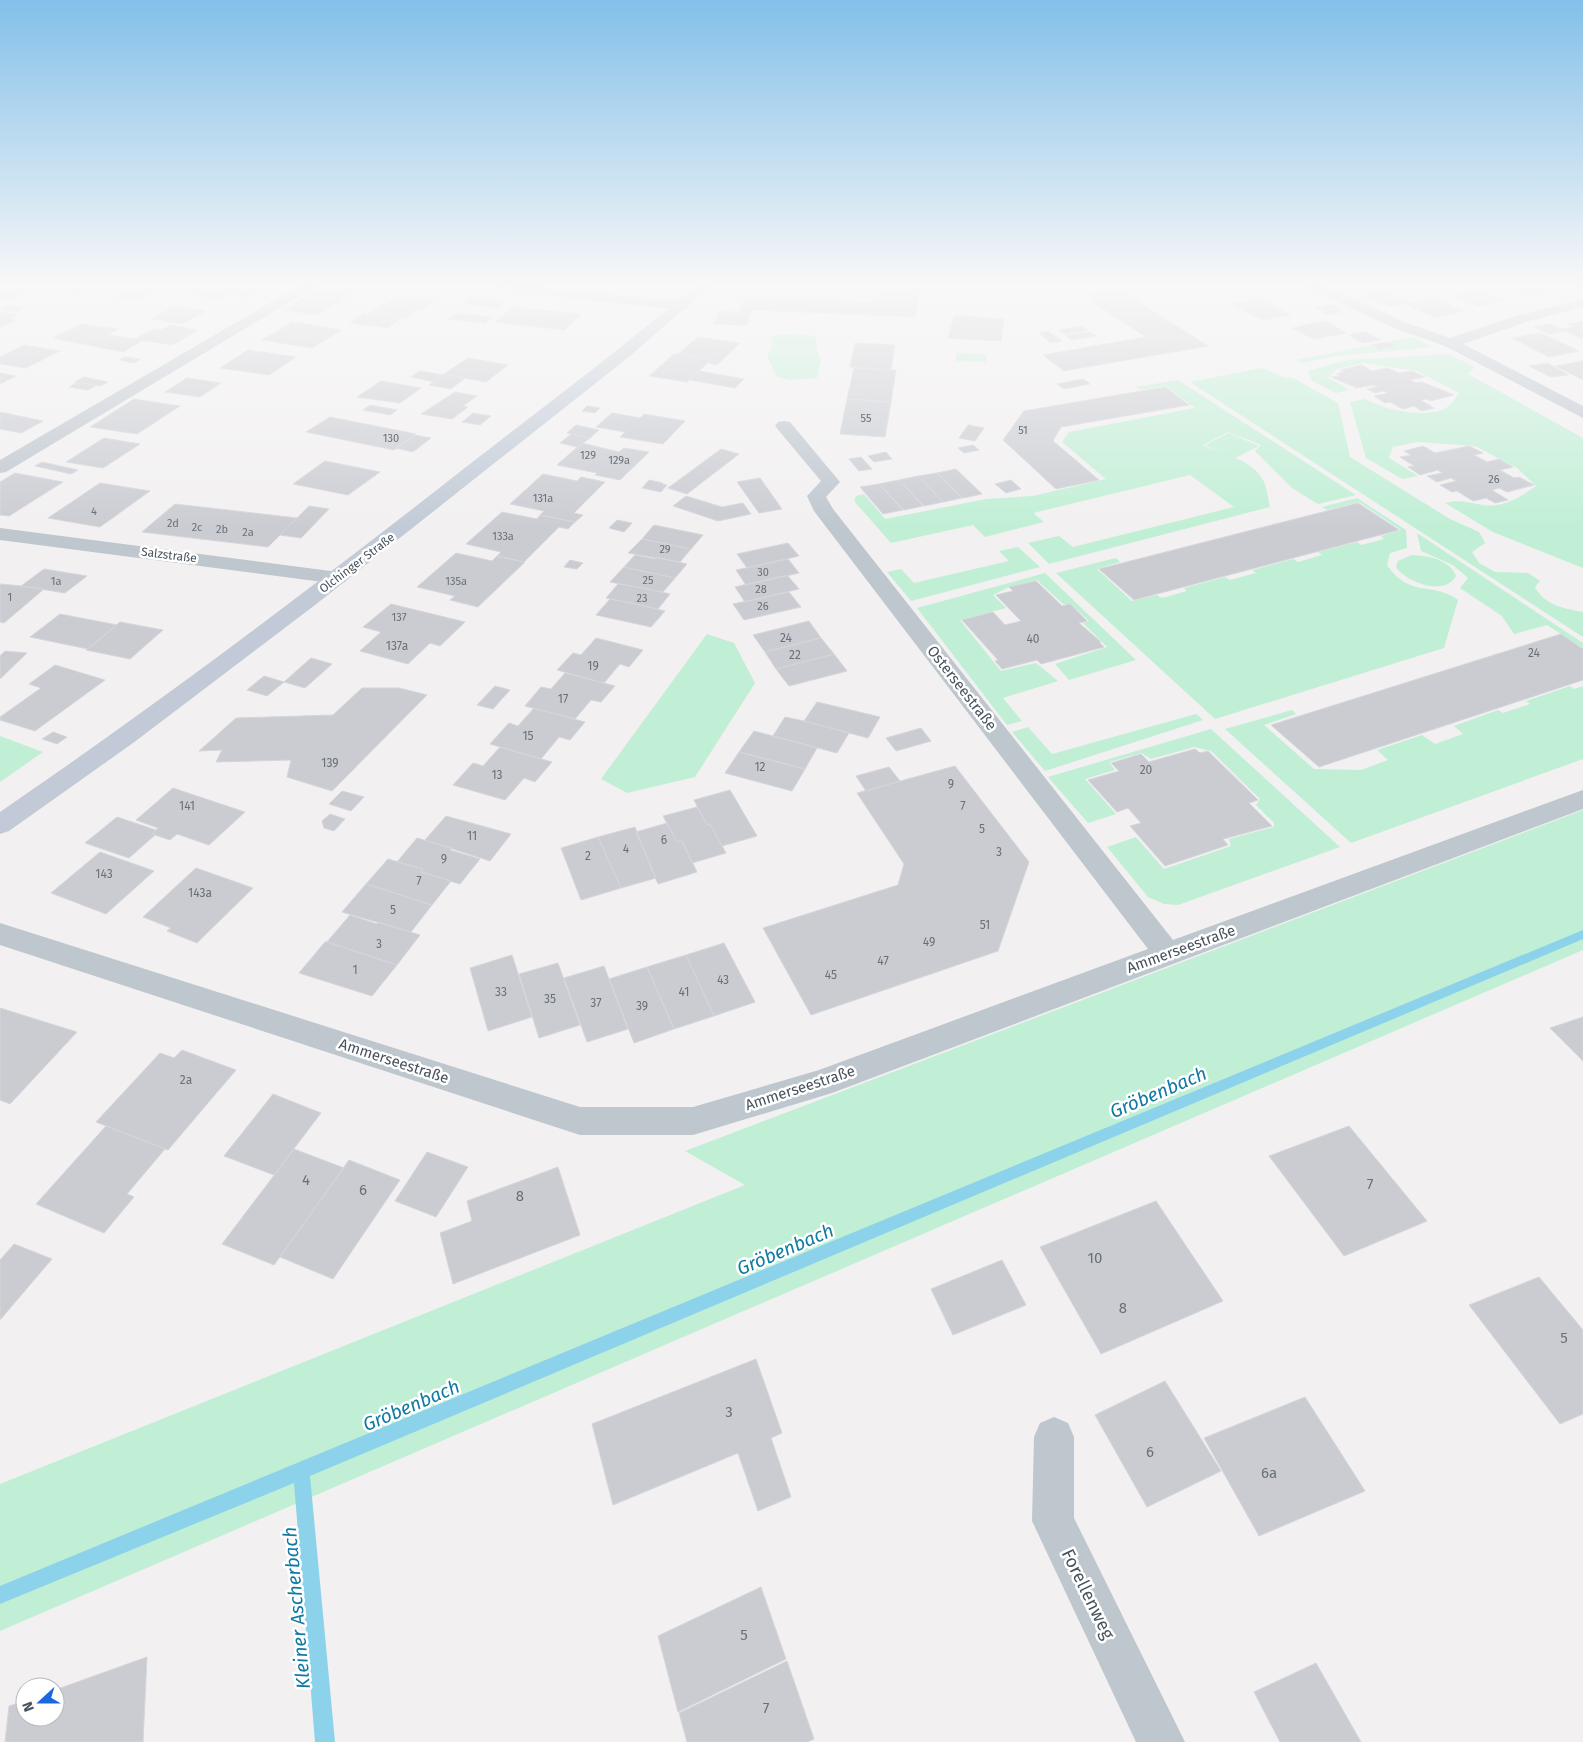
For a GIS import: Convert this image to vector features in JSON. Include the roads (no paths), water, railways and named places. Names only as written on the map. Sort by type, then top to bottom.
[{"type":"main road","name":"Olchinger Straße","points":[[0,826],[128,734],[338,578],[604,367]]},
{"type":"street","points":[[0,468],[171,367]]},
{"type":"street","points":[[1495,367],[1583,413]]},
{"type":"street","name":"Osterseestraße","points":[[784,426],[831,482],[816,496],[824,511],[1168,954]]},
{"type":"street","name":"Salzstraße","points":[[0,534],[338,578]]},
{"type":"street","name":"Ammerseestraße","points":[[0,934],[580,1121],[693,1120],[821,1083],[1583,799]]},
{"type":"street","name":"Forellenweg","points":[[1054,1437],[1053,1521],[1162,1742]]},
{"type":"waterway","name":"Gröbenbach","points":[[301,1471],[1583,934]]},
{"type":"waterway","name":"Gröbenbach","points":[[0,1595],[301,1471]]},
{"type":"waterway","name":"Kleiner Ascherbach","points":[[301,1471],[325,1742]]}]
